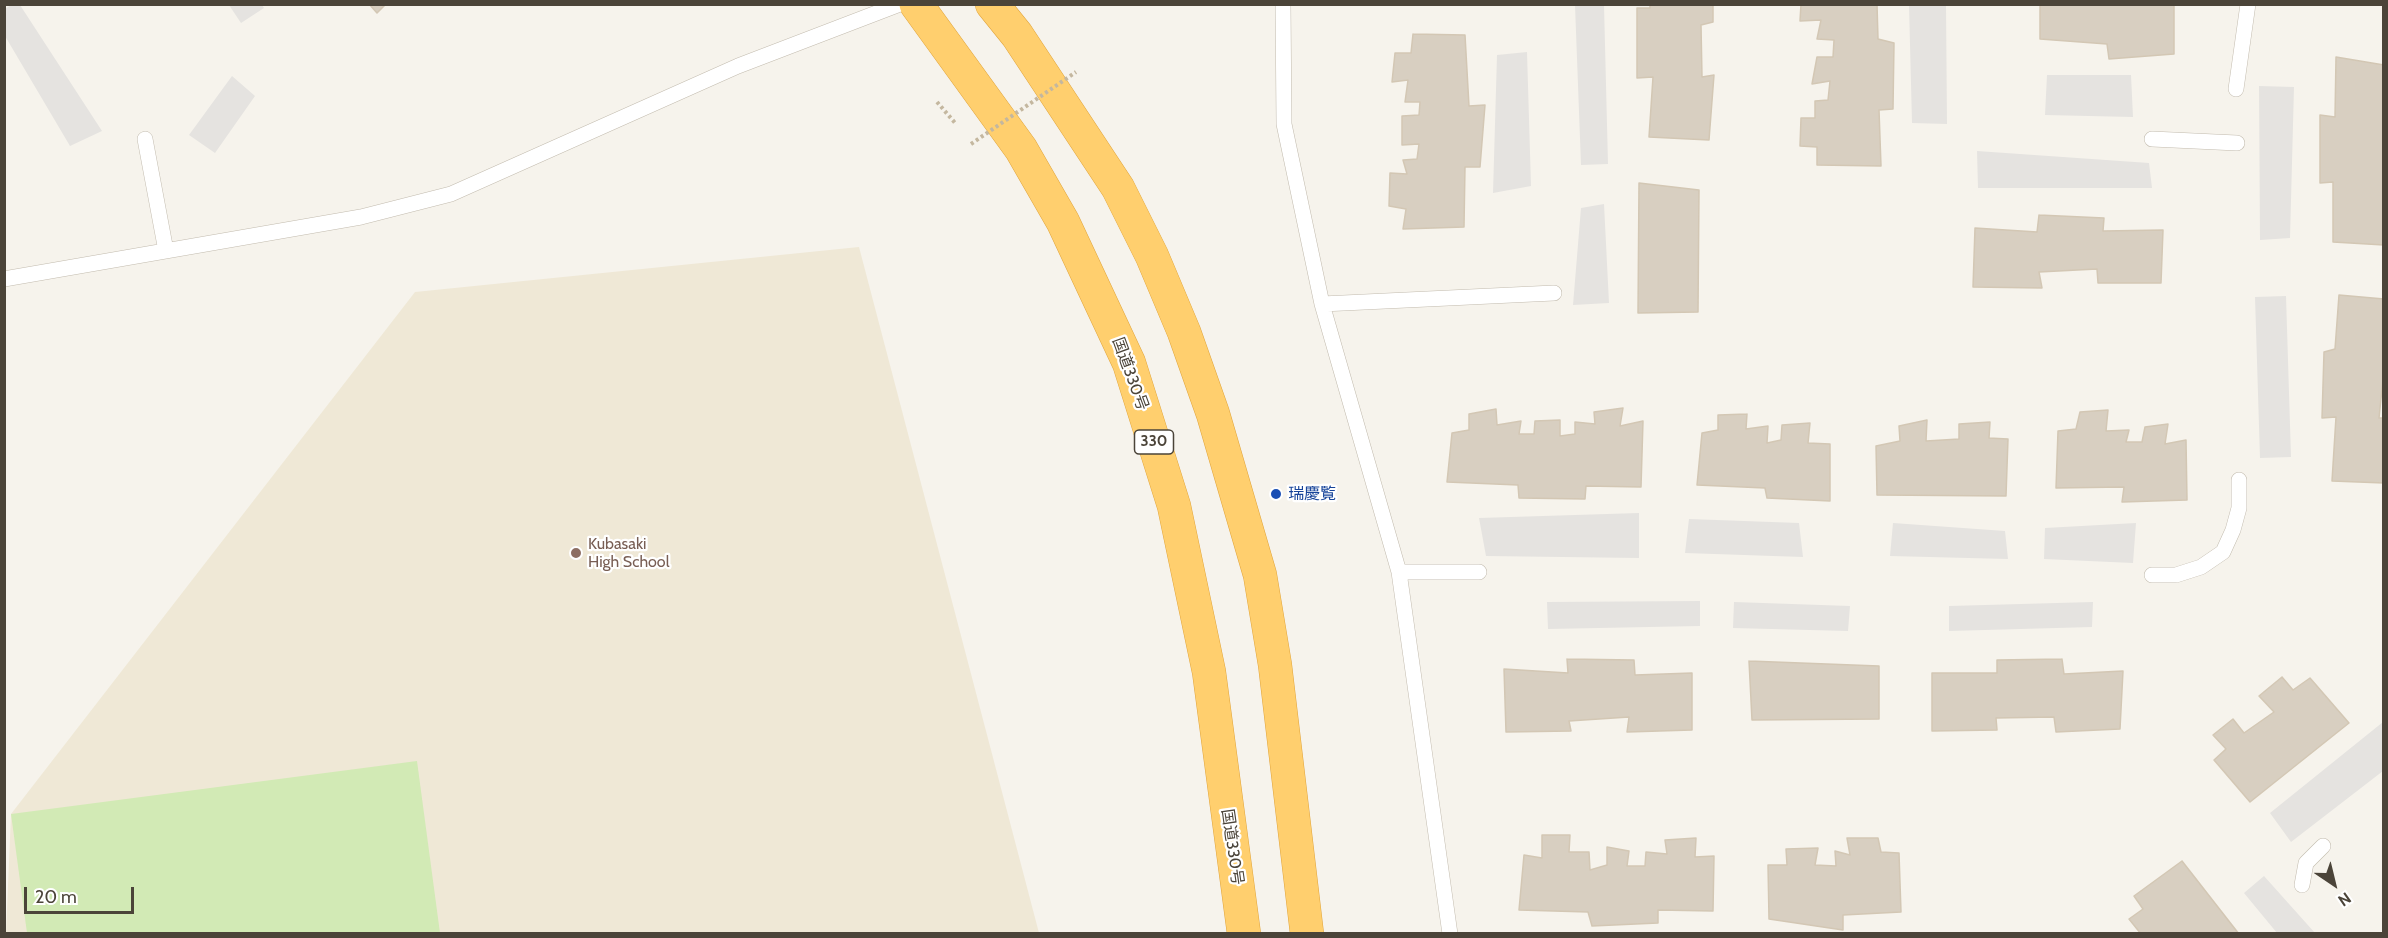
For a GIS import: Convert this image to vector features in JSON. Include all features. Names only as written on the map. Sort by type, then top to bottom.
[{"type":"highway","name":"国道330号","points":[[916,4],[1021,149],[1063,222],[1129,363],[1174,507],[1209,672],[1244,933]]},
{"type":"highway","points":[[992,4],[1017,35],[1118,188],[1157,267],[1214,414],[1260,575],[1275,665],[1307,933]]},
{"type":"lane","points":[[4,279],[361,217],[451,194],[738,66],[900,4]]},
{"type":"lane","points":[[1283,4],[1284,124],[1322,304],[1399,572],[1450,933]]},
{"type":"lane","points":[[2236,89],[2248,4]]},
{"type":"lane","points":[[2152,139],[2236,143]]},
{"type":"lane","points":[[145,140],[166,251]]},
{"type":"lane","points":[[1322,304],[1554,293]]},
{"type":"lane","points":[[2152,575],[2176,575],[2201,567],[2223,552],[2233,530],[2239,508],[2239,480]]},
{"type":"lane","points":[[1399,572],[1479,573]]},
{"type":"lane","points":[[2302,885],[2306,863],[2323,846]]},
{"type":"path","points":[[971,144],[1076,72]]},
{"type":"shaded area","points":[[11,5],[20,5],[102,131],[70,146],[5,36],[5,9]]},
{"type":"shaded area","points":[[229,5],[262,5],[264,8],[241,23]]},
{"type":"shaded area","points":[[1575,5],[1604,5],[1608,164],[1581,165]]},
{"type":"shaded area","points":[[1909,5],[1946,5],[1947,124],[1912,123]]},
{"type":"shaded area","points":[[1527,52],[1531,186],[1493,193],[1497,55]]},
{"type":"shaded area","points":[[2047,75],[2131,75],[2133,117],[2045,115]]},
{"type":"shaded area","points":[[232,76],[255,96],[215,153],[189,135]]},
{"type":"shaded area","points":[[2259,86],[2294,87],[2290,238],[2260,240]]},
{"type":"shaded area","points":[[1977,151],[2149,163],[2152,188],[1978,188]]},
{"type":"shaded area","points":[[1604,204],[1609,303],[1573,305],[1581,208]]},
{"type":"shaded area","name":"Kubasaki High School","points":[[859,247],[1039,933],[6,934],[11,814],[415,292]]},
{"type":"shaded area","points":[[2286,296],[2291,457],[2260,458],[2255,297]]},
{"type":"shaded area","points":[[1639,513],[1639,558],[1486,556],[1479,518]]},
{"type":"shaded area","points":[[1689,519],[1799,523],[1803,557],[1685,553]]},
{"type":"shaded area","points":[[1893,523],[2005,531],[2008,559],[1890,556]]},
{"type":"shaded area","points":[[2136,523],[2133,563],[2044,559],[2045,528]]},
{"type":"shaded area","points":[[1700,601],[1700,626],[1548,629],[1547,602]]},
{"type":"shaded area","points":[[1734,602],[1850,606],[1848,631],[1733,628]]},
{"type":"shaded area","points":[[2093,602],[2092,627],[1949,631],[1949,606]]},
{"type":"shaded area","points":[[2383,722],[2383,771],[2291,842],[2270,813]]},
{"type":"shaded area","points":[[2264,876],[2315,933],[2277,933],[2244,893]]},
{"type":"green space","points":[[417,761],[440,933],[27,933],[11,814]]},
{"type":"building","points":[[369,4],[386,4],[377,13]]},
{"type":"building","points":[[1650,4],[1713,4],[1713,22],[1701,25],[1702,77],[1714,75],[1709,140],[1649,137],[1653,77],[1637,78],[1637,8],[1650,8]]},
{"type":"building","points":[[1801,4],[1877,4],[1878,39],[1894,43],[1893,109],[1879,110],[1881,166],[1817,165],[1817,147],[1800,146],[1801,118],[1815,118],[1815,101],[1828,100],[1830,81],[1812,84],[1817,57],[1833,57],[1834,40],[1817,39],[1821,20],[1800,21]]},
{"type":"building","points":[[2040,4],[2174,4],[2174,54],[2109,59],[2107,44],[2040,39]]},
{"type":"building","points":[[1413,34],[1465,35],[1469,106],[1485,105],[1480,167],[1465,167],[1464,227],[1403,229],[1406,209],[1389,206],[1390,173],[1407,174],[1403,160],[1417,159],[1419,144],[1402,145],[1402,116],[1419,115],[1420,102],[1405,102],[1408,80],[1392,82],[1395,53],[1411,53]]},
{"type":"building","points":[[2336,57],[2384,65],[2384,245],[2333,242],[2333,182],[2320,183],[2320,115],[2335,117]]},
{"type":"building","points":[[1639,183],[1699,190],[1698,312],[1638,313]]},
{"type":"building","points":[[2039,215],[2104,218],[2103,231],[2163,230],[2161,283],[2098,283],[2097,269],[2039,272],[2042,288],[1973,287],[1975,228],[2037,232]]},
{"type":"building","points":[[2339,295],[2384,299],[2384,370],[2379,418],[2384,418],[2384,483],[2332,481],[2336,417],[2322,418],[2324,352],[2335,349]]},
{"type":"building","points":[[1623,408],[1620,426],[1643,421],[1641,487],[1586,486],[1585,499],[1519,498],[1518,485],[1447,482],[1452,433],[1469,430],[1469,414],[1496,409],[1497,425],[1521,421],[1519,434],[1534,434],[1535,421],[1560,420],[1560,436],[1575,434],[1575,422],[1595,424],[1594,412]]},
{"type":"building","points":[[2108,410],[2106,431],[2129,430],[2126,442],[2142,442],[2145,427],[2168,424],[2165,444],[2186,440],[2187,500],[2122,502],[2124,487],[2056,488],[2058,431],[2076,429],[2080,412]]},
{"type":"building","points":[[1747,414],[1746,429],[1768,426],[1767,443],[1781,440],[1782,425],[1810,423],[1808,443],[1830,444],[1830,501],[1767,498],[1765,488],[1697,485],[1702,433],[1718,430],[1718,415]]},
{"type":"building","points":[[1927,420],[1926,441],[1959,439],[1959,424],[1990,422],[1989,438],[2008,439],[2006,496],[1877,495],[1876,446],[1900,441],[1899,426]]},
{"type":"building","points":[[1567,659],[1634,660],[1635,675],[1692,673],[1692,730],[1627,732],[1629,717],[1569,721],[1571,731],[1506,732],[1504,669],[1568,673]]},
{"type":"building","points":[[2062,659],[2064,674],[2123,671],[2120,729],[2056,732],[2054,717],[1996,718],[1997,730],[1932,731],[1932,673],[1997,673],[1997,660]]},
{"type":"building","points":[[1749,661],[1879,666],[1879,719],[1752,720]]},
{"type":"building","points":[[2282,677],[2293,690],[2310,678],[2349,723],[2250,802],[2214,760],[2226,749],[2213,735],[2233,719],[2244,733],[2274,712],[2259,696]]},
{"type":"building","points":[[1542,835],[1570,835],[1569,852],[1589,852],[1590,870],[1607,865],[1607,847],[1629,851],[1627,866],[1645,866],[1646,852],[1667,854],[1665,840],[1696,838],[1695,857],[1714,856],[1713,911],[1658,910],[1658,923],[1592,926],[1588,912],[1519,910],[1524,855],[1542,858]]},
{"type":"building","points":[[1847,838],[1878,838],[1881,852],[1899,853],[1901,912],[1843,915],[1843,930],[1769,919],[1768,865],[1787,865],[1786,849],[1818,848],[1815,865],[1836,866],[1835,851],[1850,855]]},
{"type":"building","points":[[2182,861],[2239,934],[2141,934],[2129,919],[2143,909],[2134,896]]},
{"type":"place","name":"瑞慶覧","points":[[1276,494]]},
{"type":"place","name":"Kubasaki High School","points":[[576,553]]}]
